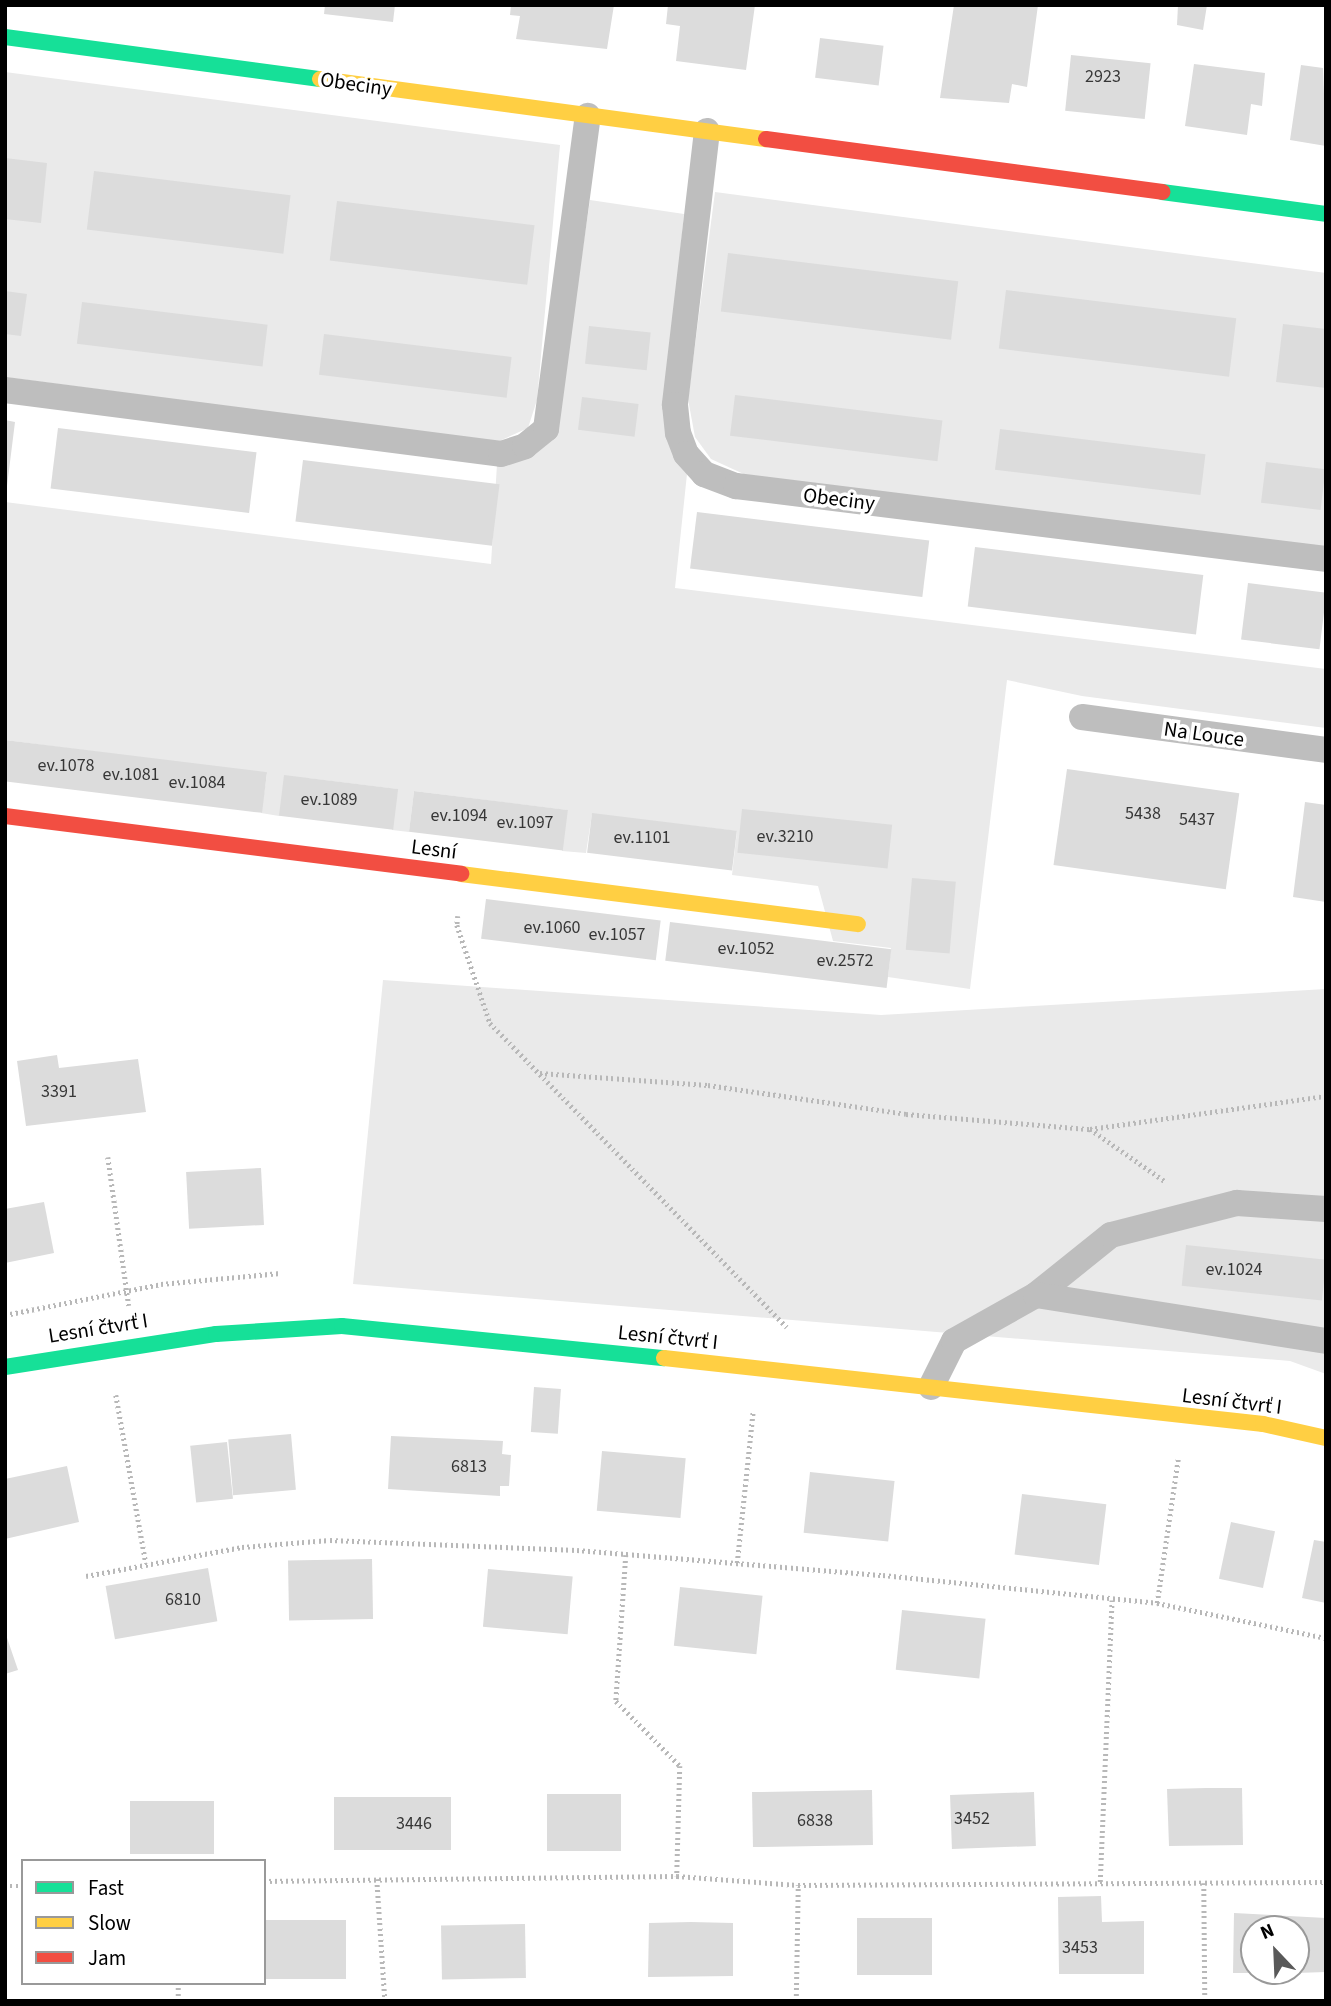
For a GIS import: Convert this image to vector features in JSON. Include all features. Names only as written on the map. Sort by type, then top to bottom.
[{"type":"street","name":"Obeciny","points":[[5,37],[1326,214]]},
{"type":"street","name":"Lesní","points":[[5,816],[858,924]]},
{"type":"street","name":"Lesní čtvrť I","points":[[5,1367],[134,1343],[342,1326],[822,1374],[1263,1424],[1326,1438]]},
{"type":"lane","points":[[5,390],[501,454],[524,446],[545,429],[589,116]]},
{"type":"lane","name":"Obeciny","points":[[707,131],[675,405],[682,443],[704,474],[736,486],[1326,559]]},
{"type":"lane","name":"Na Louce","points":[[1082,717],[1326,750]]},
{"type":"lane","points":[[931,1387],[954,1340],[1036,1296],[1111,1235],[1237,1203],[1326,1209]]},
{"type":"lane","points":[[1036,1296],[1326,1341]]},
{"type":"path","points":[[464,873],[457,925],[490,1023],[802,1343],[822,1374]]},
{"type":"path","points":[[540,1073],[708,1085],[906,1114],[1090,1129],[1326,1096]]},
{"type":"path","points":[[1090,1129],[1207,1210]]},
{"type":"path","points":[[108,1157],[134,1343]]},
{"type":"path","points":[[5,1315],[127,1291],[280,1273]]},
{"type":"path","points":[[737,1563],[757,1368]]},
{"type":"path","points":[[116,1390],[146,1563]]},
{"type":"path","points":[[1157,1603],[1184,1416]]},
{"type":"path","points":[[86,1576],[242,1547],[330,1540],[737,1563],[1157,1603],[1326,1637]]},
{"type":"path","points":[[626,1555],[616,1702],[680,1766],[677,1876]]},
{"type":"path","points":[[1101,1882],[1112,1600]]},
{"type":"path","points":[[266,1881],[677,1876],[798,1885],[1326,1882]]},
{"type":"path","points":[[377,1879],[385,2001]]},
{"type":"path","points":[[1204,1883],[1205,2001]]},
{"type":"path","points":[[796,2001],[798,1885]]},
{"type":"shaded area","points":[[5,72],[560,145],[537,400],[528,428],[497,442],[5,377]]},
{"type":"shaded area","points":[[715,192],[1326,273],[1326,548],[748,476],[711,459],[695,437],[688,399]]},
{"type":"shaded area","points":[[590,200],[684,214],[665,407],[687,474],[675,588],[1326,669],[1326,728],[1082,696],[1007,680],[970,989],[888,977],[891,948],[833,941],[818,886],[732,875],[737,831],[592,814],[586,853],[562,851],[567,810],[414,791],[409,832],[392,830],[397,789],[307,778],[279,816],[261,813],[267,774],[5,740],[5,502],[491,564],[497,464],[557,423]]},
{"type":"shaded area","points":[[383,980],[881,1015],[1326,989],[1326,1374],[1290,1361],[353,1284]]},
{"type":"building","points":[[325,5],[395,5],[393,22],[324,14]]},
{"type":"building","points":[[511,5],[614,5],[607,49],[516,39],[520,16],[510,15]]},
{"type":"building","points":[[668,5],[755,5],[746,70],[676,61],[680,26],[666,24]]},
{"type":"building","points":[[954,5],[1038,5],[1027,87],[1012,84],[1009,103],[940,98]]},
{"type":"building","points":[[1178,5],[1207,5],[1203,30],[1177,25]]},
{"type":"building","points":[[820,38],[884,46],[879,86],[815,78]]},
{"type":"building","points":[[1071,55],[1151,63],[1145,119],[1065,111]]},
{"type":"building","points":[[1194,64],[1265,73],[1262,106],[1251,104],[1247,135],[1185,126]]},
{"type":"building","points":[[1301,65],[1323,68],[1326,146],[1290,140]]},
{"type":"building","points":[[5,158],[47,163],[41,223],[5,219]]},
{"type":"building","points":[[94,171],[291,195],[283,254],[87,230]]},
{"type":"building","points":[[337,201],[535,225],[527,285],[330,261]]},
{"type":"building","points":[[728,253],[958,281],[951,340],[721,312]]},
{"type":"building","points":[[1006,290],[1236,318],[1229,377],[999,349]]},
{"type":"building","points":[[5,291],[27,294],[21,336],[5,334]]},
{"type":"building","points":[[82,302],[268,325],[262,366],[77,344]]},
{"type":"building","points":[[1283,324],[1326,329],[1326,388],[1276,382]]},
{"type":"building","points":[[589,326],[651,332],[647,370],[585,364]]},
{"type":"building","points":[[324,334],[512,357],[507,398],[319,375]]},
{"type":"building","points":[[735,395],[942,420],[937,461],[730,436]]},
{"type":"building","points":[[582,397],[639,404],[635,437],[578,430]]},
{"type":"building","points":[[5,420],[15,422],[7,486],[5,485]]},
{"type":"building","points":[[58,428],[257,452],[249,513],[51,489]]},
{"type":"building","points":[[1000,429],[1205,454],[1200,495],[995,470]]},
{"type":"building","points":[[303,460],[500,484],[492,546],[295,522]]},
{"type":"building","points":[[1266,462],[1326,469],[1321,510],[1261,503]]},
{"type":"building","points":[[697,512],[929,541],[922,597],[690,569]]},
{"type":"building","points":[[975,547],[1203,575],[1196,635],[968,607]]},
{"type":"building","points":[[1248,583],[1326,593],[1319,649],[1241,640]]},
{"type":"building","points":[[5,740],[267,772],[262,813],[5,781]]},
{"type":"building","points":[[1067,769],[1239,793],[1226,889],[1054,865]]},
{"type":"building","points":[[284,775],[398,789],[393,830],[279,816]]},
{"type":"building","points":[[414,791],[568,810],[563,851],[409,832]]},
{"type":"building","points":[[1305,802],[1326,805],[1326,902],[1293,897]]},
{"type":"building","points":[[742,809],[892,825],[888,869],[737,853]]},
{"type":"building","points":[[592,813],[737,831],[732,870],[587,853]]},
{"type":"building","points":[[912,878],[956,882],[950,954],[906,950]]},
{"type":"building","points":[[486,899],[661,920],[656,960],[481,939]]},
{"type":"building","points":[[670,922],[891,949],[887,988],[665,961]]},
{"type":"building","points":[[57,1055],[59,1068],[138,1059],[146,1112],[26,1126],[17,1061]]},
{"type":"building","points":[[261,1168],[264,1225],[189,1229],[186,1172]]},
{"type":"building","points":[[44,1202],[54,1253],[5,1263],[5,1209]]},
{"type":"building","points":[[1186,1245],[1326,1260],[1322,1301],[1182,1286]]},
{"type":"building","points":[[534,1387],[561,1389],[558,1434],[531,1432]]},
{"type":"building","points":[[291,1434],[296,1490],[233,1495],[228,1439]]},
{"type":"building","points":[[391,1436],[503,1441],[502,1454],[511,1455],[509,1486],[500,1486],[500,1496],[388,1489]]},
{"type":"building","points":[[227,1442],[233,1499],[196,1503],[190,1446]]},
{"type":"building","points":[[602,1451],[686,1458],[680,1518],[597,1511]]},
{"type":"building","points":[[67,1466],[79,1522],[5,1539],[5,1479]]},
{"type":"building","points":[[810,1472],[895,1481],[888,1542],[804,1533]]},
{"type":"building","points":[[1022,1494],[1106,1504],[1099,1565],[1015,1555]]},
{"type":"building","points":[[1231,1522],[1275,1531],[1263,1588],[1219,1579]]},
{"type":"building","points":[[1314,1540],[1326,1542],[1326,1603],[1302,1598]]},
{"type":"building","points":[[372,1559],[373,1619],[289,1620],[288,1560]]},
{"type":"building","points":[[208,1568],[217,1621],[115,1639],[106,1586]]},
{"type":"building","points":[[488,1569],[573,1576],[568,1634],[483,1627]]},
{"type":"building","points":[[680,1587],[763,1596],[756,1654],[674,1646]]},
{"type":"building","points":[[902,1610],[986,1619],[979,1678],[896,1670]]},
{"type":"building","points":[[5,1632],[18,1670],[5,1674]]},
{"type":"building","points":[[1242,1788],[1243,1845],[1169,1846],[1167,1789]]},
{"type":"building","points":[[872,1790],[873,1845],[753,1847],[752,1792]]},
{"type":"building","points":[[1034,1792],[1036,1846],[952,1849],[950,1795]]},
{"type":"building","points":[[547,1794],[621,1794],[621,1851],[547,1851]]},
{"type":"building","points":[[334,1797],[451,1797],[451,1850],[334,1850]]},
{"type":"building","points":[[130,1801],[214,1801],[214,1854],[130,1854]]},
{"type":"building","points":[[1101,1896],[1102,1922],[1144,1921],[1144,1974],[1059,1974],[1058,1897]]},
{"type":"building","points":[[1234,1913],[1271,1915],[1240,1915],[1240,1973],[1233,1973]]},
{"type":"building","points":[[1310,1917],[1326,1918],[1326,1972],[1310,1973]]},
{"type":"building","points":[[857,1918],[932,1918],[932,1975],[857,1975]]},
{"type":"building","points":[[266,1920],[346,1920],[346,1979],[266,1979]]},
{"type":"building","points":[[649,1923],[733,1923],[733,1976],[648,1977]]},
{"type":"building","points":[[525,1924],[526,1978],[442,1979],[441,1925]]},
{"type":"traffic: fast","points":[[5,37],[320,79]]},
{"type":"traffic: fast","points":[[1162,192],[1326,214]]},
{"type":"traffic: fast","points":[[5,1367],[216,1334],[342,1326],[664,1358]]},
{"type":"traffic: slow","points":[[320,79],[766,139]]},
{"type":"traffic: slow","points":[[461,874],[858,924]]},
{"type":"traffic: slow","points":[[664,1358],[1263,1424],[1326,1438]]},
{"type":"traffic: jam","points":[[766,139],[1162,192]]},
{"type":"traffic: jam","points":[[5,816],[461,874]]}]
